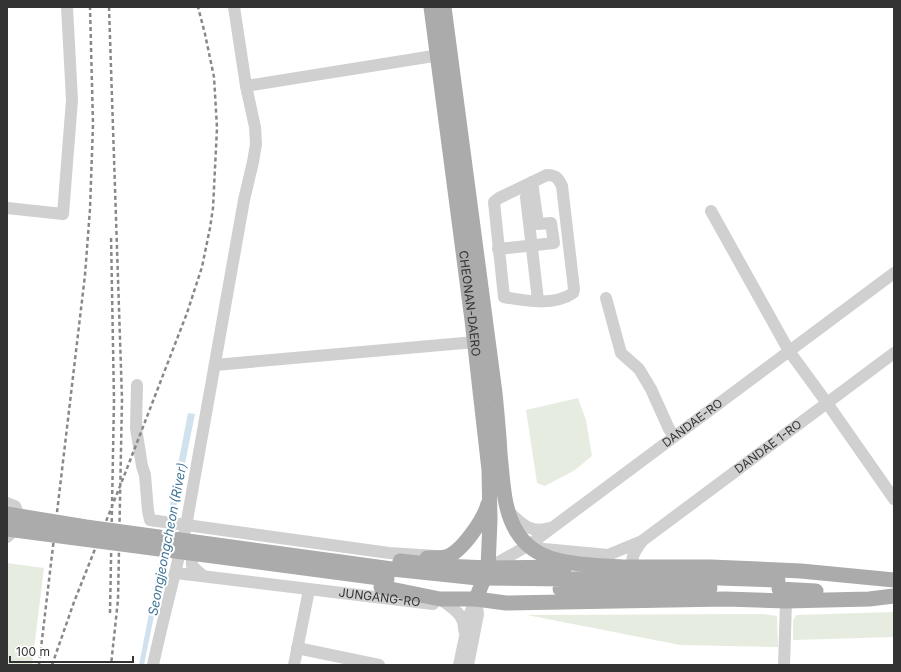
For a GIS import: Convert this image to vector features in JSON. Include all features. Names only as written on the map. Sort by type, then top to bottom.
[{"type":"main road","name":"CHEONAN-DAERO","points":[[431,7],[444,54],[495,395],[503,484]]},
{"type":"main road","name":"CHEONAN-DAERO","points":[[444,7],[444,54],[489,470],[490,520],[488,568],[476,600]]},
{"type":"main road","points":[[503,484],[508,512],[517,534],[535,550],[552,559],[571,564],[620,567]]},
{"type":"main road","points":[[488,568],[496,539],[503,484]]},
{"type":"main road","points":[[400,561],[447,556],[467,540],[477,528],[486,512],[490,498]]},
{"type":"main road","points":[[7,513],[101,521],[444,566],[488,568],[712,567],[793,571],[894,581]]},
{"type":"main road","points":[[7,513],[86,527],[392,569],[478,578],[567,579],[688,577],[781,590],[868,598],[894,596]]},
{"type":"main road","points":[[7,529],[349,574],[462,587],[557,589],[704,587],[894,593]]},
{"type":"main road","points":[[7,536],[382,587],[445,602],[476,600],[506,603],[725,599],[781,590],[894,581]]},
{"type":"street","points":[[7,208],[63,214],[72,100],[67,7]]},
{"type":"street","points":[[153,665],[162,623],[176,573],[176,524],[215,366],[244,200],[256,144],[255,127],[246,86],[234,7]]},
{"type":"street","points":[[246,86],[444,54]]},
{"type":"street","points":[[547,175],[558,177],[562,186],[574,289],[573,293],[561,299],[548,301],[504,297],[498,249],[494,202],[527,182],[547,175]]},
{"type":"street","points":[[527,182],[538,300]]},
{"type":"street","points":[[498,249],[554,242],[552,223],[538,224],[527,182]]},
{"type":"street","points":[[711,211],[789,351],[894,499]]},
{"type":"street","name":"DANDAE-RO","points":[[488,568],[529,545],[894,273]]},
{"type":"street","points":[[606,298],[622,353],[639,369],[651,389],[669,429],[674,436]]},
{"type":"street","points":[[215,366],[475,342]]},
{"type":"street","name":"DANDAE 1-RO","points":[[642,541],[894,353]]},
{"type":"street","points":[[137,385],[136,428],[142,466],[145,475],[150,520],[389,553],[447,556]]},
{"type":"street","points":[[7,503],[15,506],[18,512],[17,523],[12,534],[7,536]]},
{"type":"street","points":[[508,512],[531,530],[542,531],[553,527]]},
{"type":"street","points":[[176,524],[191,548]]},
{"type":"street","points":[[203,576],[192,566],[191,548],[195,537],[210,529]]},
{"type":"street","points":[[529,545],[544,549],[608,555],[642,541]]},
{"type":"street","points":[[639,567],[633,564],[632,560],[642,541]]},
{"type":"street","name":"JUNGANG-RO","points":[[176,573],[309,590],[445,602]]},
{"type":"street","points":[[294,665],[309,590]]},
{"type":"street","points":[[781,590],[784,665]]},
{"type":"street","points":[[468,665],[478,614],[476,600]]},
{"type":"street","points":[[459,665],[470,613],[476,600]]},
{"type":"street","points":[[445,602],[456,610],[464,623],[464,643]]},
{"type":"street","points":[[475,628],[484,613],[493,607],[506,603]]},
{"type":"street","points":[[297,648],[379,665]]},
{"type":"shaded area","points":[[578,398],[586,420],[592,456],[575,470],[545,486],[537,483],[526,410]]},
{"type":"shaded area","points":[[7,563],[44,568],[32,665],[7,665]]},
{"type":"shaded area","points":[[894,612],[894,637],[793,640],[793,621],[796,615]]},
{"type":"shaded area","points":[[763,614],[777,616],[778,647],[680,645],[527,615]]},
{"type":"water","name":"Seongjeongcheon (River)","points":[[188,413],[195,414],[144,665],[139,665]]},
{"type":"railway","points":[[39,665],[85,275],[90,209],[93,124],[90,7]]},
{"type":"railway","points":[[109,7],[122,399],[118,600],[111,665]]},
{"type":"railway","points":[[52,665],[74,602],[187,313],[202,267],[213,208],[217,128],[214,77],[198,7]]},
{"type":"railway","points":[[110,613],[114,400],[111,235]]}]
